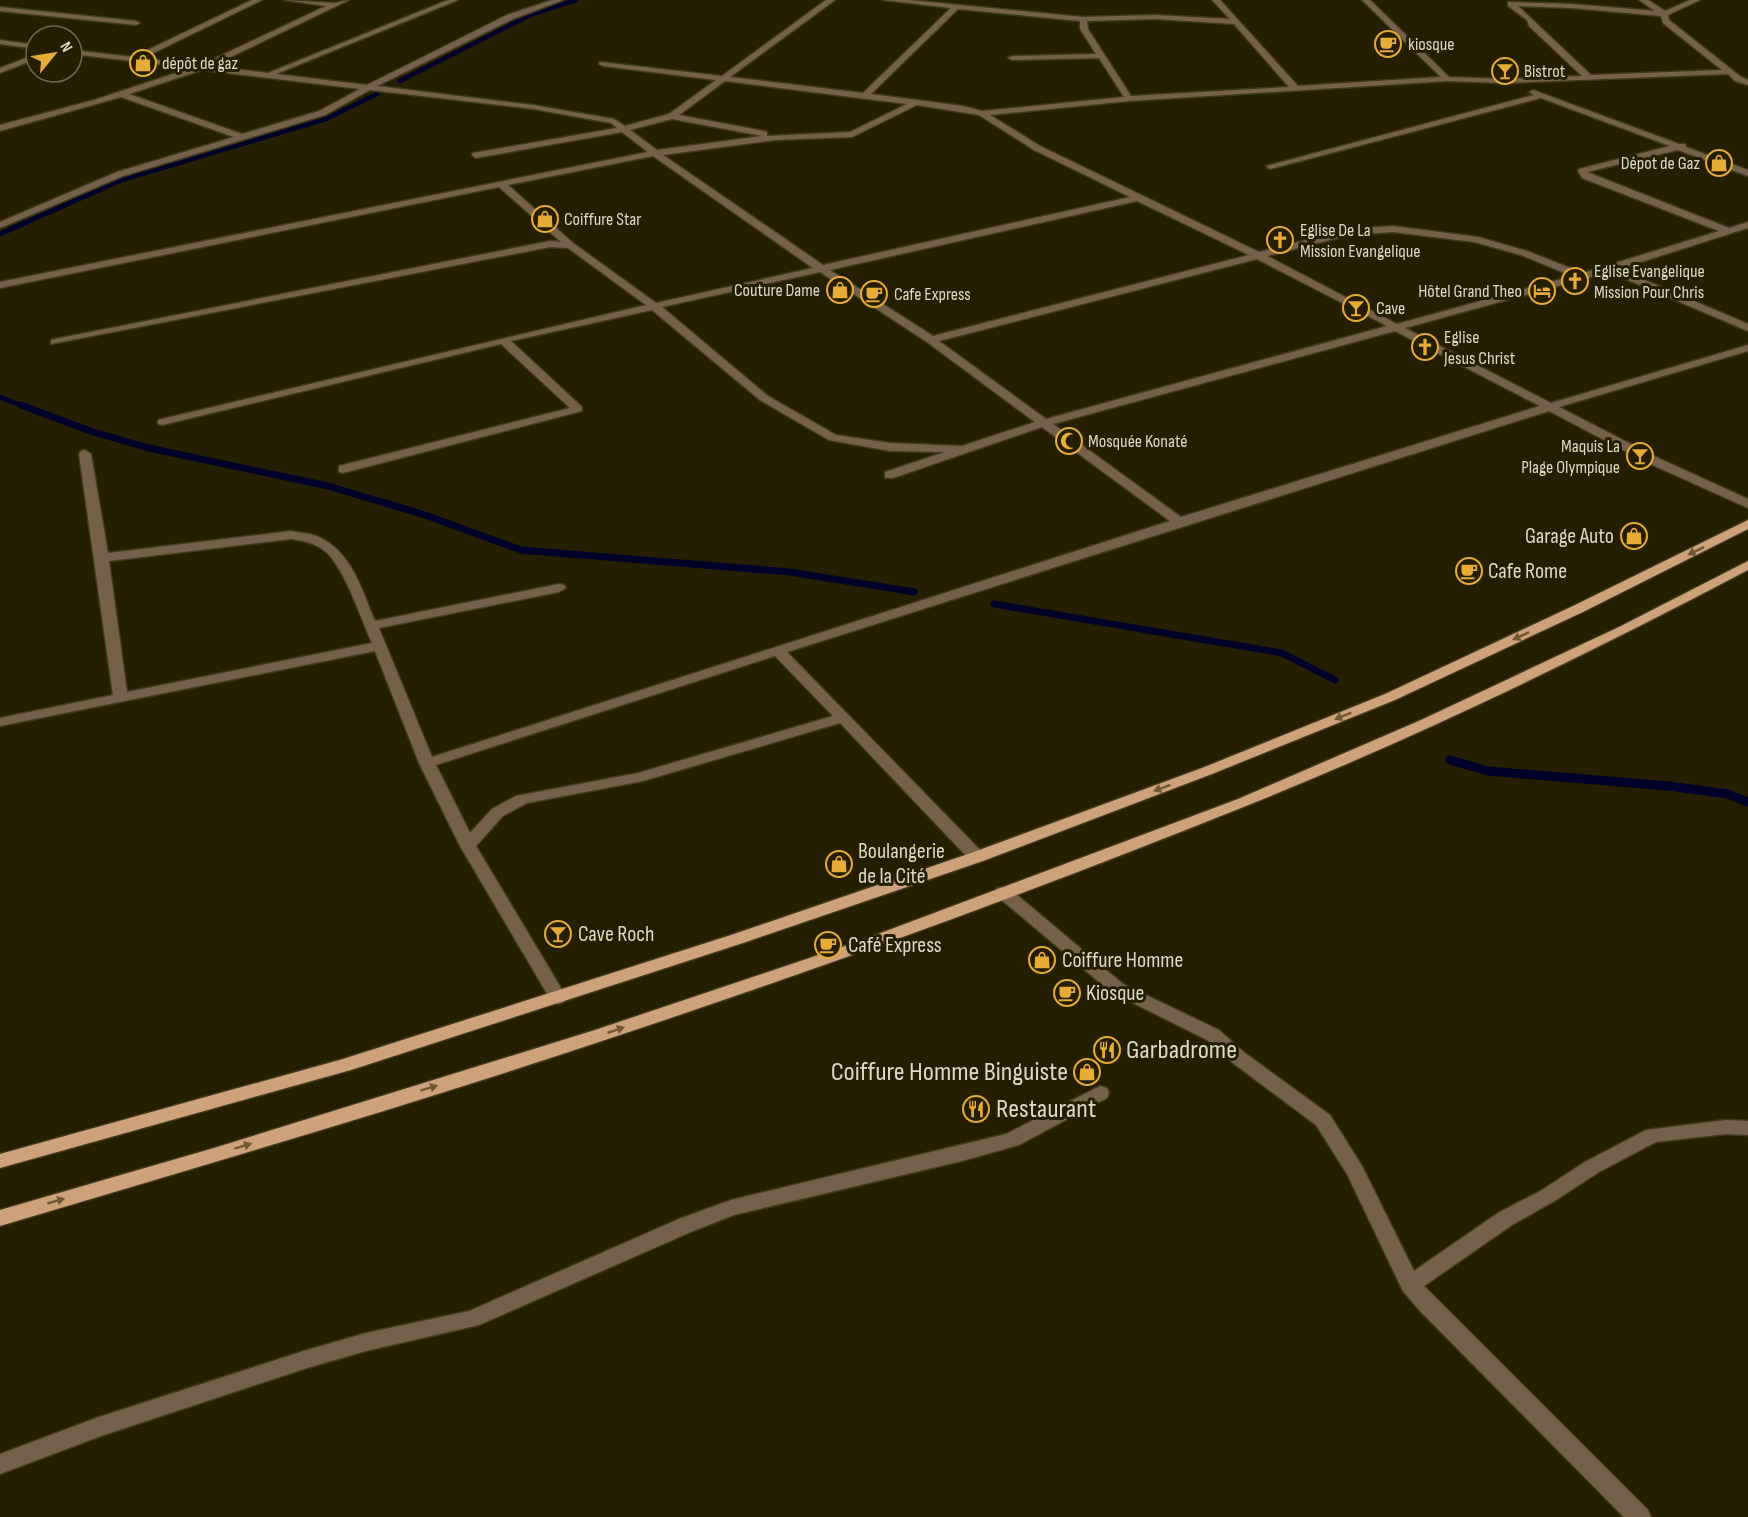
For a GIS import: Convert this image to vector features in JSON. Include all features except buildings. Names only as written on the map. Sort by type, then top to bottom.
[{"type":"main road","points":[[0,1161],[345,1065],[558,998],[977,857],[1207,771],[1390,697],[1578,609],[1748,524]]},
{"type":"main road","points":[[0,1218],[225,1152],[601,1035],[860,947],[1243,802],[1426,723],[1624,630],[1748,565]]},
{"type":"street","points":[[135,59],[258,0]]},
{"type":"street","points":[[288,0],[335,5]]},
{"type":"street","points":[[0,128],[121,94],[206,66],[345,0]]},
{"type":"street","points":[[269,74],[454,0]]},
{"type":"street","points":[[0,225],[120,174],[322,113],[510,17],[559,0]]},
{"type":"street","points":[[476,155],[622,129],[672,116],[726,79],[831,0]]},
{"type":"street","points":[[887,0],[1083,19],[1155,17],[1235,22]]},
{"type":"street","points":[[1216,0],[1296,89]]},
{"type":"street","points":[[1366,0],[1447,79]]},
{"type":"street","points":[[1643,0],[1664,14],[1666,21],[1738,79],[1748,83]]},
{"type":"street","points":[[1508,2],[1664,14],[1696,0]]},
{"type":"street","points":[[1508,2],[1530,19],[1532,24],[1589,78]]},
{"type":"street","points":[[4,9],[24,3]]},
{"type":"street","points":[[864,97],[955,8]]},
{"type":"street","points":[[4,9],[136,24]]},
{"type":"street","points":[[1083,19],[1084,29],[1130,99]]},
{"type":"street","points":[[0,42],[24,45]]},
{"type":"street","points":[[84,53],[603,117],[614,121],[655,153],[820,268],[931,340],[1179,522]]},
{"type":"street","points":[[1012,58],[1103,56]]},
{"type":"street","points":[[0,71],[24,61]]},
{"type":"street","points":[[603,64],[963,108],[982,113],[1037,148],[1257,255],[1652,460],[1748,504]]},
{"type":"street","points":[[982,113],[1130,99],[1447,79],[1505,81],[1730,72]]},
{"type":"street","points":[[1505,81],[1682,146],[1748,173]]},
{"type":"street","points":[[121,94],[242,137]]},
{"type":"street","points":[[1270,166],[1543,95]]},
{"type":"street","points":[[0,285],[655,153],[776,137],[852,134],[914,103]]},
{"type":"street","points":[[672,116],[776,137]]},
{"type":"street","points":[[1682,146],[1582,171],[1585,176],[1728,231]]},
{"type":"street","points":[[502,185],[570,244],[654,306],[764,398],[833,438],[891,447],[966,450]]},
{"type":"street","points":[[162,422],[504,340],[1137,198]]},
{"type":"street","points":[[889,475],[1044,423],[1583,277],[1748,225]]},
{"type":"street","points":[[931,340],[1350,232],[1393,228],[1475,239],[1524,253],[1583,277]]},
{"type":"street","points":[[55,342],[550,244],[570,244]]},
{"type":"street","points":[[1610,269],[1748,328]]},
{"type":"street","points":[[343,469],[578,410],[504,340]]},
{"type":"street","points":[[427,763],[1179,522],[1549,406],[1748,348]]},
{"type":"street","points":[[85,454],[121,699]]},
{"type":"street","points":[[102,558],[291,535],[313,539],[329,548],[342,562],[380,646],[427,763],[468,846],[558,998]]},
{"type":"street","points":[[371,626],[559,588]]},
{"type":"street","points":[[0,722],[380,646]]},
{"type":"street","points":[[777,650],[977,857]]},
{"type":"street","points":[[468,846],[492,818],[508,805],[529,798],[608,784],[701,760],[842,718]]},
{"type":"street","points":[[1003,892],[1117,988],[1213,1035],[1239,1058],[1323,1120],[1356,1171],[1410,1285],[1427,1305],[1640,1517]]},
{"type":"street","points":[[0,1464],[99,1427],[307,1359],[366,1342],[472,1319],[686,1225],[731,1208],[962,1154],[1011,1140],[1054,1120],[1100,1093]]},
{"type":"street","points":[[1410,1285],[1505,1219],[1549,1195],[1592,1167],[1653,1135],[1726,1127],[1748,1128]]},
{"type":"waterway","points":[[400,81],[530,15],[576,0]]},
{"type":"waterway","points":[[122,180],[326,119],[377,94]]},
{"type":"waterway","points":[[0,234],[126,178]]},
{"type":"waterway","points":[[0,397],[25,407]]},
{"type":"waterway","points":[[21,405],[93,432],[149,448],[328,486],[422,514],[521,550],[790,572],[914,592]]},
{"type":"waterway","points":[[994,604],[1282,653],[1335,680]]},
{"type":"waterway","points":[[1450,760],[1488,771],[1668,786],[1728,794],[1748,802]]},
{"type":"place","name":"kiosque","points":[[1388,44]]},
{"type":"place","name":"dépôt de gaz","points":[[143,63]]},
{"type":"place","name":"Bistrot","points":[[1505,71]]},
{"type":"place","name":"Dépot de Gaz","points":[[1719,163]]},
{"type":"place","name":"Coiffure Star","points":[[545,219]]},
{"type":"place","name":"Eglise De La Mission Evangelique","points":[[1280,240]]},
{"type":"place","name":"Eglise Evangelique Mission Pour Chris","points":[[1575,281]]},
{"type":"place","name":"Couture Dame","points":[[840,290]]},
{"type":"place","name":"Hôtel Grand Theo","points":[[1542,291]]},
{"type":"place","name":"Cafe Express","points":[[874,294]]},
{"type":"place","name":"Cave","points":[[1356,308]]},
{"type":"place","name":"Eglise Jesus Christ","points":[[1425,347]]},
{"type":"place","name":"Mosquée Konaté","points":[[1069,441]]},
{"type":"place","name":"Maquis La Plage Olympique","points":[[1640,456]]},
{"type":"place","name":"Garage Auto","points":[[1634,536]]},
{"type":"place","name":"Cafe Rome","points":[[1469,571]]},
{"type":"place","name":"Boulangerie de la Cité","points":[[839,864]]},
{"type":"place","name":"Cave Roch","points":[[558,934]]},
{"type":"place","name":"Café Express","points":[[828,945]]},
{"type":"place","name":"Coiffure Homme","points":[[1042,960]]},
{"type":"place","name":"Kiosque","points":[[1067,993]]},
{"type":"place","name":"Garbadrome","points":[[1107,1050]]},
{"type":"place","name":"Coiffure Homme Binguiste","points":[[1087,1072]]},
{"type":"place","name":"Restaurant","points":[[976,1109]]}]
